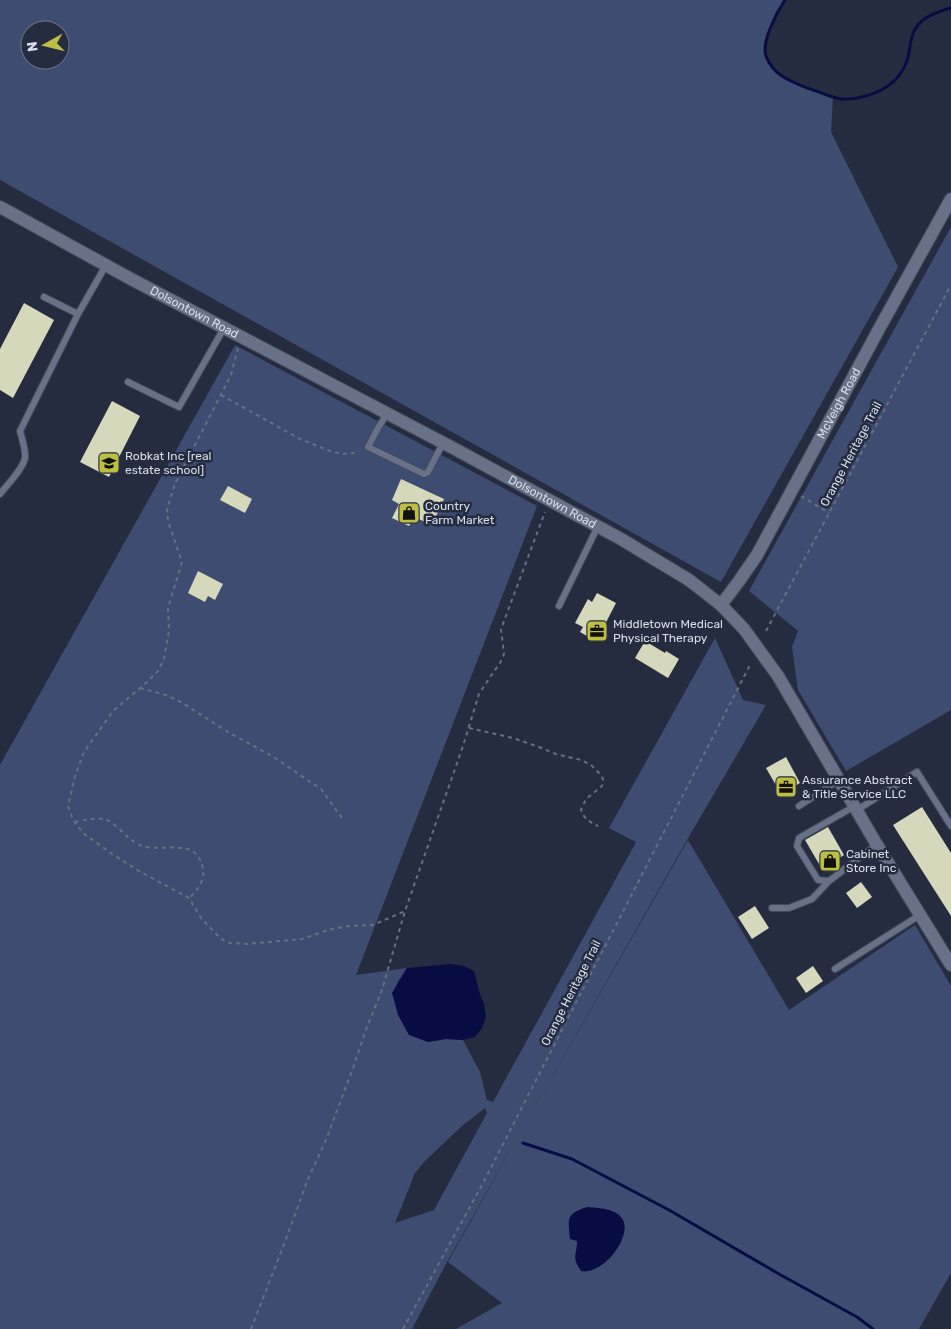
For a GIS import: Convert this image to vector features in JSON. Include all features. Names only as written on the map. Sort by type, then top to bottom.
[{"type":"street","name":"McVeigh Road","points":[[721,605],[756,555],[951,199]]},
{"type":"street","name":"Dolsontown Road","points":[[0,207],[598,526],[671,568],[721,605],[744,630],[774,670],[877,845],[950,960]]},
{"type":"lane","points":[[0,494],[20,469],[25,459],[25,450],[20,431],[78,314],[106,265]]},
{"type":"lane","points":[[44,297],[78,314]]},
{"type":"lane","points":[[128,382],[179,407],[224,328]]},
{"type":"lane","points":[[388,414],[368,447],[424,474],[428,472],[443,443]]},
{"type":"lane","points":[[559,606],[598,526]]},
{"type":"lane","points":[[829,881],[818,880],[797,846],[799,838],[856,808],[917,772],[951,826]]},
{"type":"lane","points":[[799,806],[839,780]]},
{"type":"lane","points":[[772,908],[789,908],[812,899],[829,881],[877,845]]},
{"type":"lane","points":[[835,968],[920,915]]},
{"type":"path","name":"Orange Heritage Trail","points":[[766,631],[951,285]]},
{"type":"path","points":[[240,336],[232,375],[175,484],[168,509],[168,521],[182,562],[168,608],[169,630],[164,659],[158,671],[113,711],[84,752],[75,776],[68,806],[75,822],[83,833],[139,871],[189,898],[201,918],[221,939],[230,943],[247,944],[302,938],[348,926],[373,924],[405,911]]},
{"type":"path","points":[[221,394],[300,439],[330,451],[342,454],[353,453],[368,447]]},
{"type":"path","points":[[792,491],[830,513]]},
{"type":"path","points":[[251,1329],[308,1179],[326,1140],[381,993],[405,911],[480,694],[504,654],[501,629],[549,500]]},
{"type":"path","name":"Orange Heritage Trail","points":[[403,1329],[482,1185],[751,663]]},
{"type":"path","points":[[140,688],[166,694],[272,756],[322,789],[342,818]]},
{"type":"path","points":[[469,728],[513,738],[591,765],[600,774],[603,784],[586,799],[581,810],[587,820],[598,826]]},
{"type":"path","points":[[75,822],[92,818],[108,820],[136,843],[145,847],[182,847],[193,851],[200,859],[204,871],[202,882],[195,893],[189,898]]},
{"type":"shaded area","points":[[0,0],[785,0],[778,12],[765,45],[765,55],[776,73],[787,80],[833,97],[831,132],[898,267],[721,582],[0,180]]},
{"type":"shaded area","points":[[951,227],[951,710],[846,771],[798,690],[792,647],[798,631],[749,591]]},
{"type":"shaded area","points":[[235,345],[537,506],[356,975],[407,968],[392,993],[428,1042],[446,1039],[463,1040],[480,1072],[487,1100],[493,1102],[636,842],[609,828],[715,638],[743,700],[766,705],[687,840],[519,1135],[688,840],[789,1010],[915,925],[951,986],[951,1273],[919,1329],[456,1329],[502,1303],[448,1262],[514,1144],[447,1262],[412,1329],[0,1329],[0,765]],"holes":[[[485,1108],[487,1113],[434,1210],[395,1223],[415,1173],[424,1162],[462,1126]]]},
{"type":"shaded area","points":[[451,964],[464,966],[474,971],[486,1017],[482,1028],[475,1037],[463,1040],[446,1039],[428,1042],[409,1035],[398,1015],[392,993],[407,968]]},
{"type":"shaded area","points":[[587,1207],[607,1209],[616,1213],[623,1220],[625,1228],[619,1245],[606,1262],[598,1268],[581,1271],[575,1259],[577,1241],[570,1239],[569,1221],[575,1212]]},
{"type":"building","points":[[24,303],[54,320],[13,398],[0,390],[0,349]]},
{"type":"building","points":[[112,401],[140,416],[109,477],[80,462]]},
{"type":"building","points":[[401,479],[444,499],[432,525],[414,517],[409,526],[392,518],[399,504],[392,500]]},
{"type":"building","points":[[228,486],[252,499],[245,513],[220,500]]},
{"type":"building","points":[[198,571],[223,584],[215,600],[208,596],[205,602],[188,593]]},
{"type":"building","points":[[597,593],[616,603],[599,636],[597,634],[594,640],[580,632],[583,627],[575,623],[588,599],[592,602]]},
{"type":"building","points":[[645,641],[679,659],[668,678],[635,658]]},
{"type":"building","points":[[786,757],[800,783],[781,794],[766,768]]},
{"type":"building","points":[[922,807],[951,853],[951,916],[893,825]]},
{"type":"building","points":[[828,827],[844,855],[822,869],[805,840]]},
{"type":"building","points":[[861,882],[872,897],[857,908],[846,893]]},
{"type":"building","points":[[755,906],[769,928],[752,939],[738,917]]},
{"type":"building","points":[[813,966],[823,981],[806,993],[796,978]]},
{"type":"waterway","points":[[785,0],[774,19],[768,35],[765,50],[769,63],[773,69],[790,81],[830,96],[844,99],[873,94],[899,76],[907,61],[912,38],[918,25],[929,16],[951,8]]},
{"type":"waterway","points":[[523,1143],[572,1159],[669,1210],[857,1317],[873,1329]]},
{"type":"place","name":"Robkat Inc [real estate school]","points":[[109,463]]},
{"type":"place","name":"Country Farm Market","points":[[409,513]]},
{"type":"place","name":"Middletown Medical Physical Therapy","points":[[597,631]]},
{"type":"place","name":"Assurance Abstract & Title Service LLC","points":[[786,787]]},
{"type":"place","name":"Cabinet Store Inc","points":[[830,861]]}]
